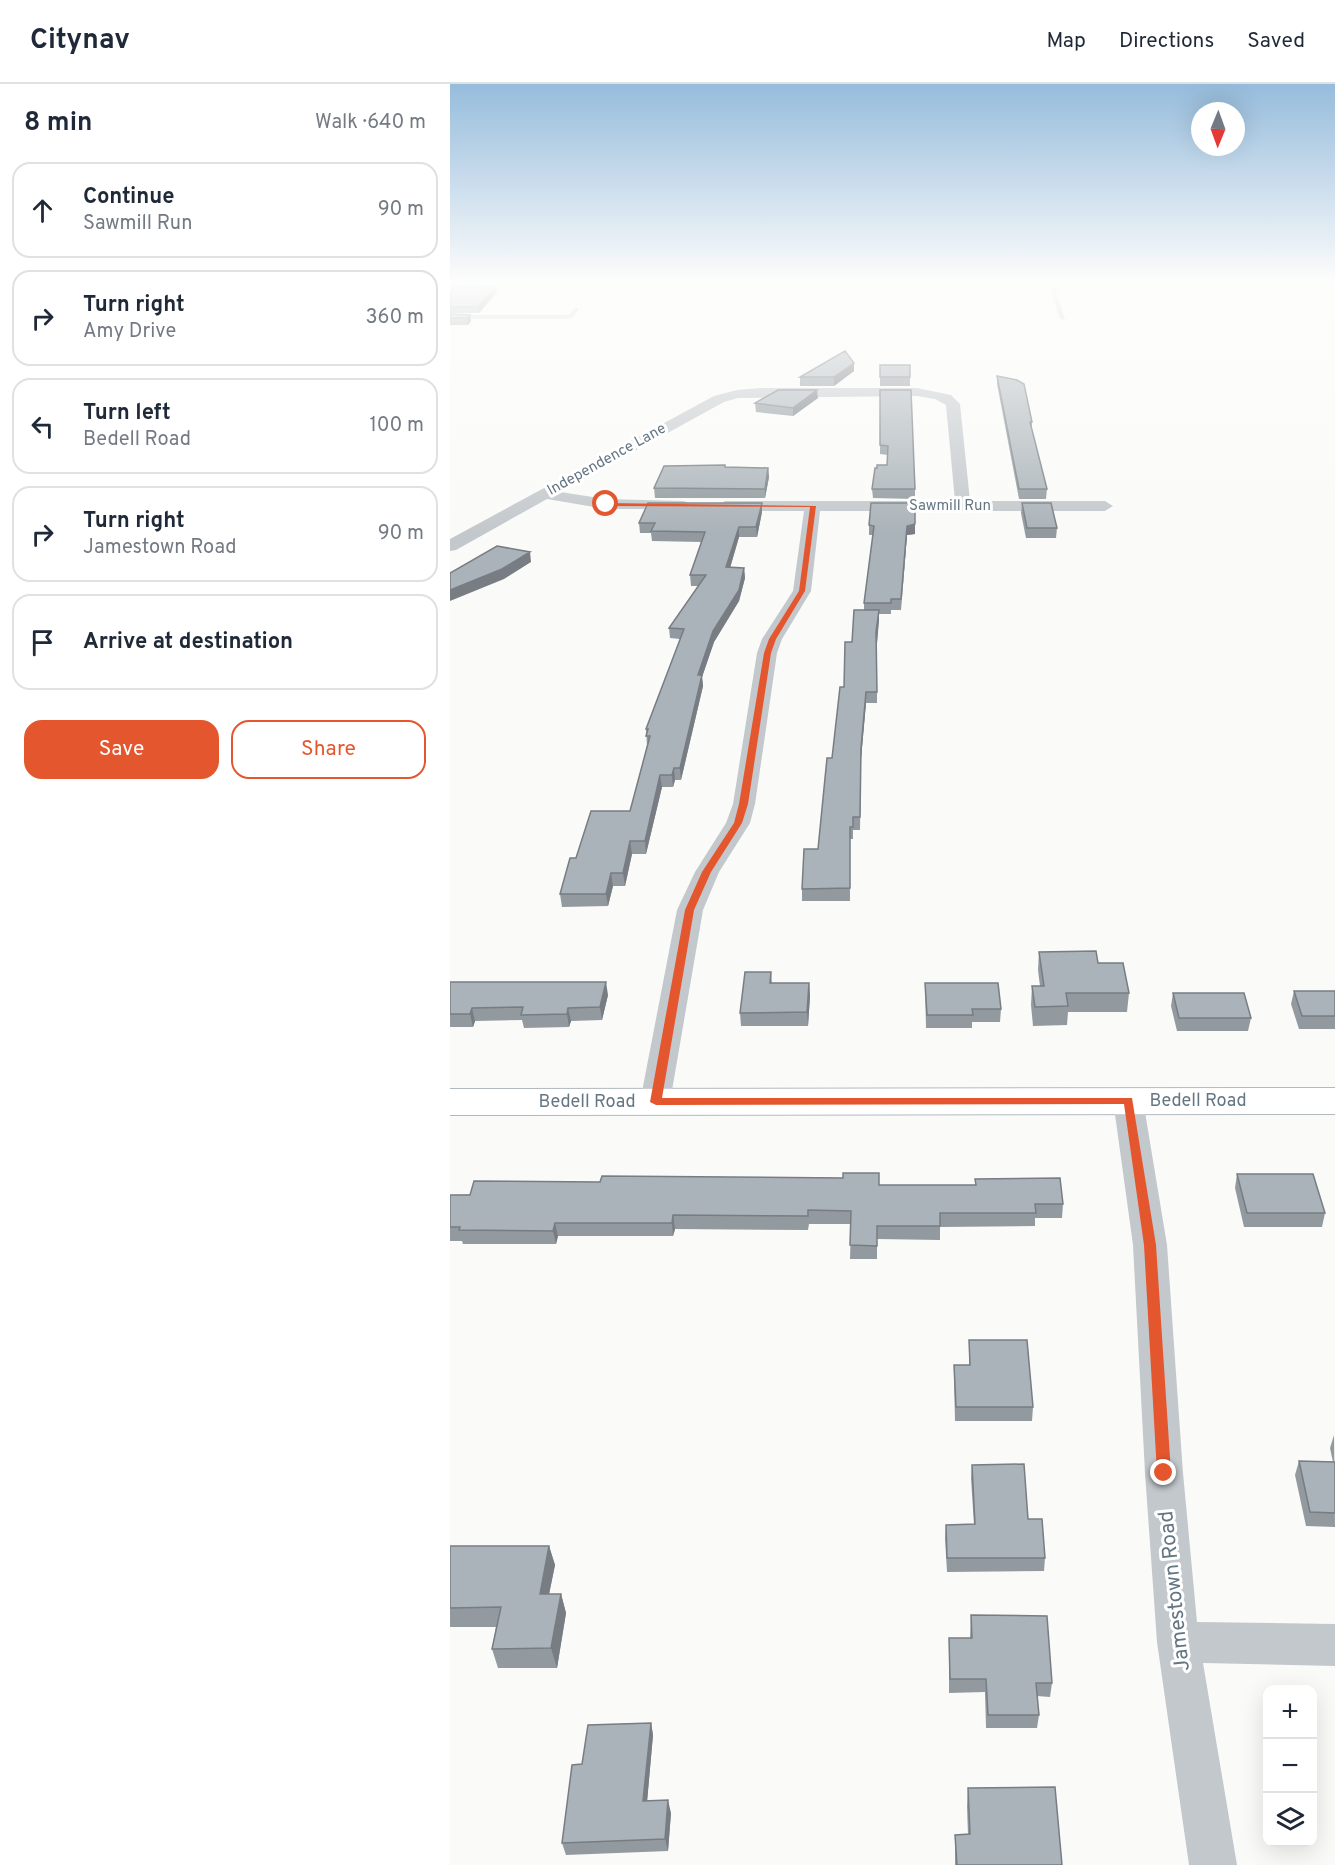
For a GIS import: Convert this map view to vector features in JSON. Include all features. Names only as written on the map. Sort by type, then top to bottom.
[{"type":"street","name":"Independence Lane","points":[[450,546],[727,396],[761,392],[917,392],[946,398],[953,404],[963,506]]},
{"type":"street","name":"Sawmill Run","points":[[544,494],[606,504],[699,506],[1105,506]]},
{"type":"street","points":[[656,1102],[690,910],[707,872],[738,823],[744,804],[767,653],[772,639],[802,591],[813,506]]},
{"type":"street","name":"Jamestown Road","points":[[1128,1101],[1150,1245],[1164,1473],[1178,1642],[1213,1865]]},
{"type":"street","name":"Bedell Road","points":[[450,1102],[1335,1101]]},
{"type":"street","points":[[1178,1642],[1335,1645]]},
{"type":"building","points":[[819,366],[850,366],[834,377],[800,377]]},
{"type":"building","points":[[880,366],[910,366],[910,377],[880,377]]},
{"type":"building","points":[[997,376],[1017,380],[1024,384],[1032,422],[1030,422],[1047,489],[1019,489]]},
{"type":"building","points":[[778,390],[817,390],[793,408],[755,403]]},
{"type":"building","points":[[880,390],[911,390],[915,489],[872,489],[875,468],[877,465],[887,465],[888,446],[880,445]]},
{"type":"building","points":[[725,465],[725,467],[768,468],[765,489],[654,488],[664,466]]},
{"type":"building","points":[[648,503],[762,503],[756,527],[739,527],[726,567],[744,568],[739,590],[713,631],[698,675],[702,675],[680,768],[674,768],[672,775],[660,775],[645,841],[630,841],[623,873],[611,873],[606,894],[560,894],[570,858],[576,858],[591,811],[630,811],[650,736],[646,736],[648,729],[646,729],[684,629],[669,628],[706,575],[690,575],[705,532],[651,531],[655,523],[639,523]]},
{"type":"building","points":[[871,503],[915,503],[915,524],[907,526],[901,599],[891,599],[891,603],[864,603],[874,526],[869,525]]},
{"type":"building","points":[[1022,503],[1051,503],[1057,528],[1027,528]]},
{"type":"building","points":[[497,546],[530,552],[502,569],[450,590],[450,573]]},
{"type":"building","points":[[854,610],[879,610],[876,632],[877,692],[866,692],[861,748],[860,817],[853,817],[853,827],[850,827],[850,888],[802,889],[804,849],[818,849],[827,758],[832,758],[840,687],[844,687],[845,642],[852,642]]},
{"type":"building","points":[[1096,951],[1098,963],[1123,963],[1129,993],[1066,993],[1068,1006],[1035,1007],[1032,986],[1044,986],[1039,952]]},
{"type":"building","points":[[745,972],[771,972],[770,983],[809,983],[807,1012],[740,1013]]},
{"type":"building","points":[[450,982],[606,982],[600,1007],[568,1008],[567,1014],[521,1015],[523,1007],[472,1008],[470,1014],[450,1014]]},
{"type":"building","points":[[925,983],[998,983],[1001,1009],[972,1009],[973,1015],[927,1015]]},
{"type":"building","points":[[1294,991],[1335,991],[1335,1016],[1302,1016]]},
{"type":"building","points":[[1173,993],[1244,993],[1251,1018],[1179,1018]]},
{"type":"building","points":[[843,1173],[879,1173],[879,1185],[976,1185],[975,1179],[1060,1178],[1063,1204],[1035,1204],[1036,1213],[940,1213],[940,1226],[877,1226],[877,1246],[850,1245],[851,1211],[808,1210],[808,1216],[673,1215],[672,1223],[555,1223],[553,1231],[459,1230],[460,1227],[450,1227],[450,1195],[470,1195],[474,1181],[600,1182],[602,1176],[843,1178]]},
{"type":"building","points":[[1237,1174],[1313,1174],[1325,1213],[1247,1213]]},
{"type":"building","points":[[969,1340],[1027,1340],[1033,1407],[956,1407],[954,1365],[970,1365]]},
{"type":"building","points":[[1299,1461],[1335,1462],[1335,1513],[1310,1512]]},
{"type":"building","points":[[1024,1464],[1028,1519],[1042,1519],[1045,1558],[947,1558],[946,1525],[975,1524],[972,1465]]},
{"type":"building","points":[[450,1546],[549,1546],[540,1594],[561,1594],[551,1648],[492,1649],[501,1607],[450,1608]]},
{"type":"building","points":[[971,1615],[1047,1616],[1052,1683],[1036,1683],[1039,1715],[988,1715],[986,1679],[950,1679],[949,1638],[972,1638]]},
{"type":"building","points":[[651,1723],[643,1801],[668,1800],[665,1839],[562,1843],[572,1765],[582,1764],[588,1725]]},
{"type":"building","points":[[1055,1787],[1062,1865],[957,1865],[955,1835],[970,1834],[968,1788]]},
{"type":"route","points":[[606,504],[625,506],[813,506],[802,591],[772,639],[767,653],[744,804],[738,823],[707,872],[690,910],[656,1102],[1128,1101],[1150,1245],[1164,1473]]}]
